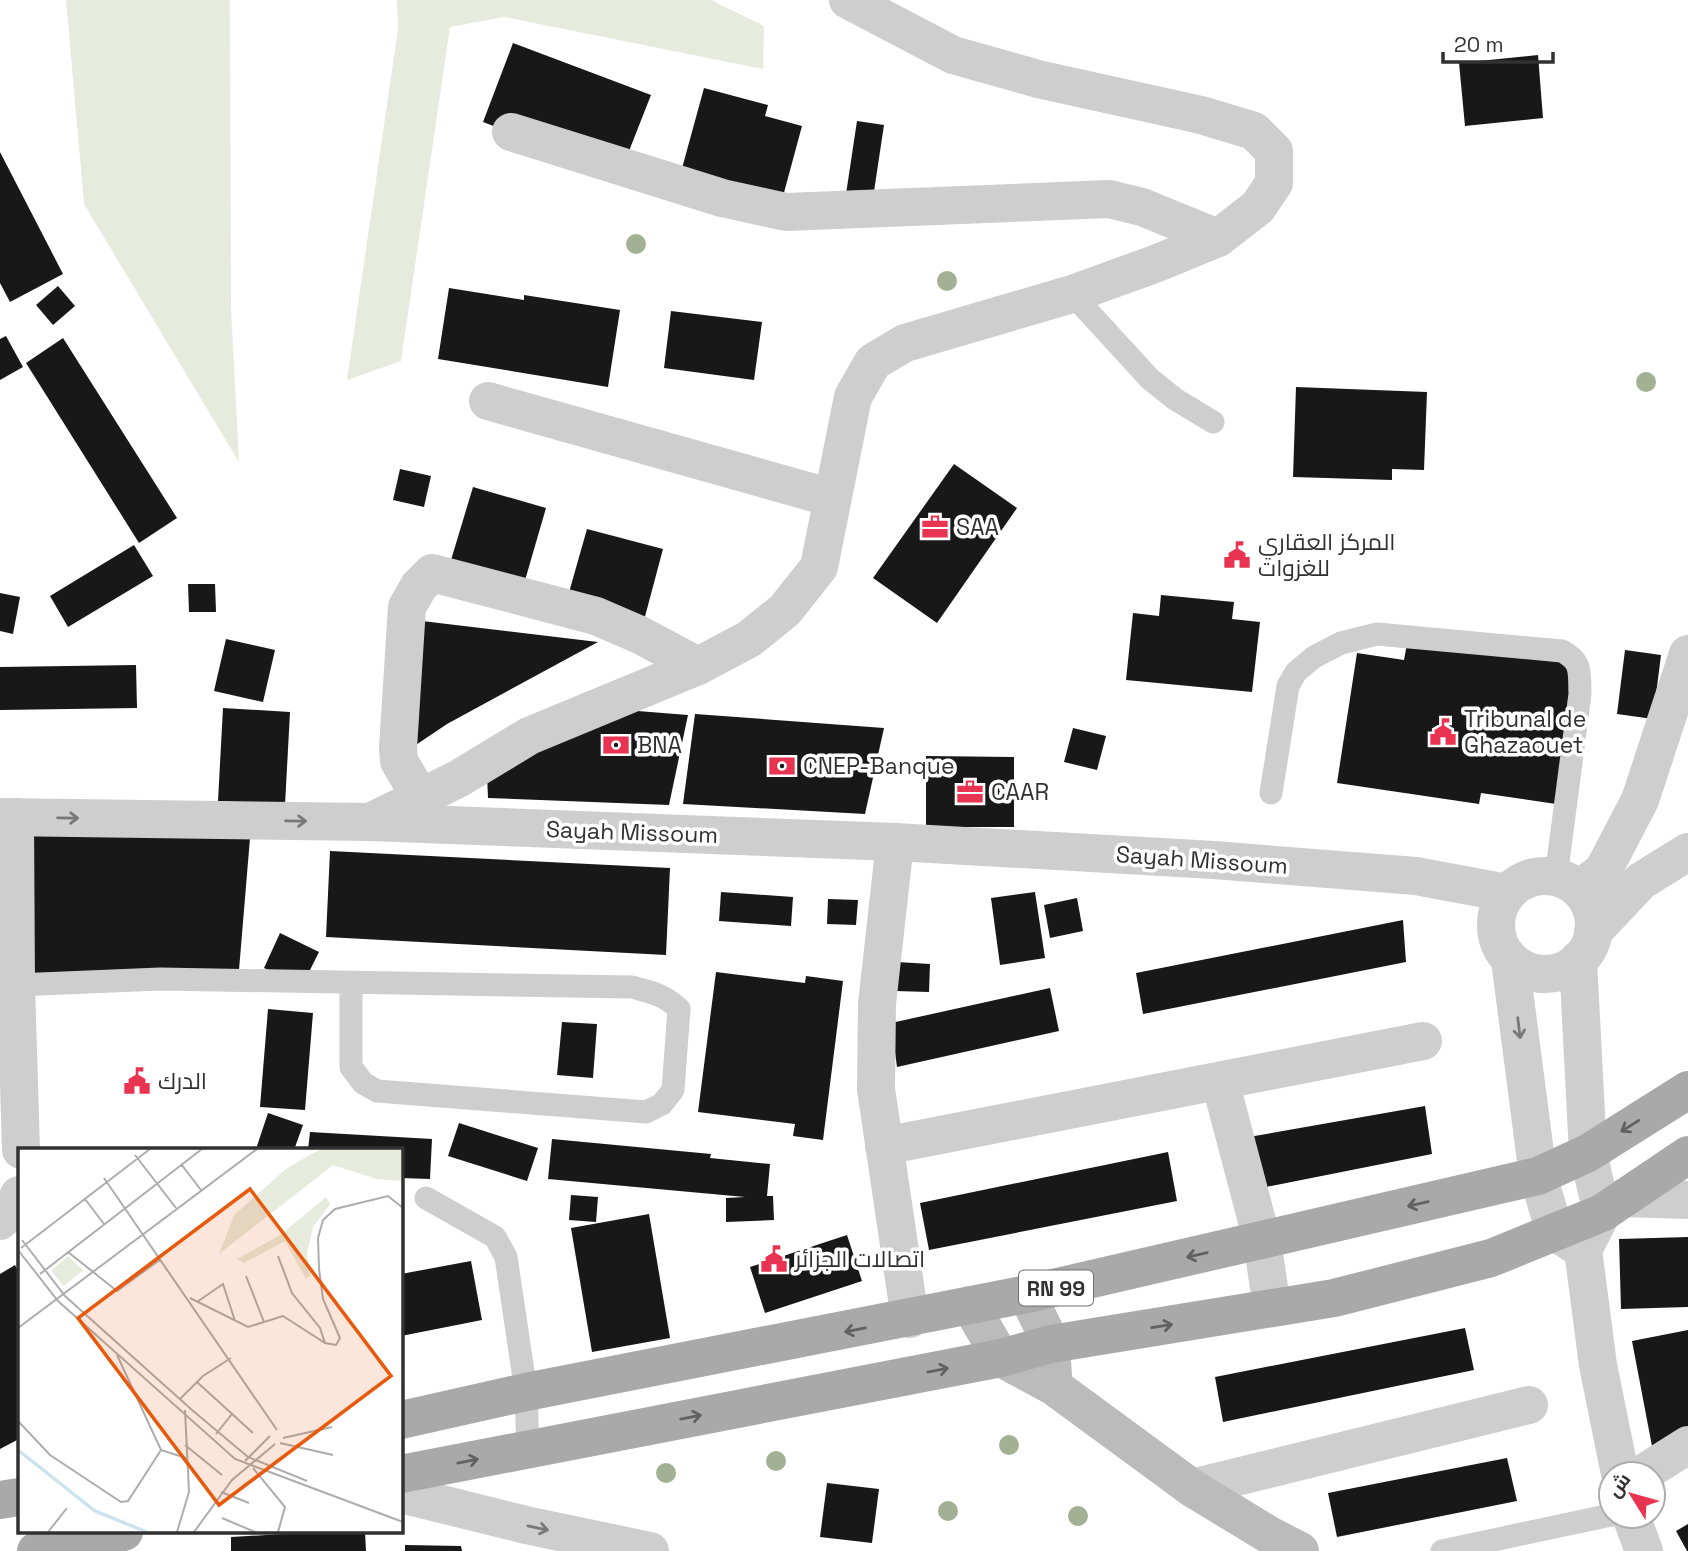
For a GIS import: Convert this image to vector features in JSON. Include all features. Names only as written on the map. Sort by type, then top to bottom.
[{"type":"main road","name":"RN 99","points":[[402,1420],[526,1392],[1027,1294],[1538,1176],[1588,1153],[1688,1090]]},
{"type":"main road","name":"RN 99","points":[[402,1474],[1001,1358],[1051,1344],[1334,1298],[1569,1241],[1612,1206],[1688,1155]]},
{"type":"main road","points":[[1027,1294],[1051,1344],[1053,1386]]},
{"type":"main road","points":[[970,1305],[1001,1358],[1053,1386],[1274,1546]]},
{"type":"main road","points":[[0,1500],[18,1497]]},
{"type":"main road","points":[[36,1551],[115,1534]]},
{"type":"street","points":[[370,822],[458,779],[529,736],[698,666],[749,639],[785,611],[819,567],[853,397],[873,362],[905,344],[1072,294],[1218,238],[1258,207],[1274,184],[1274,151],[1254,131],[1201,115],[1038,79],[953,55],[848,0]]},
{"type":"street","points":[[511,132],[722,198],[786,212],[1109,200],[1142,207],[1218,238]]},
{"type":"street","points":[[488,401],[832,498]]},
{"type":"street","points":[[421,797],[399,761],[398,748],[407,607],[411,597],[432,573],[596,617],[640,635],[698,666]]},
{"type":"street","points":[[1688,654],[1640,800],[1603,871],[1567,883],[1529,878],[1517,884],[1507,893],[1500,905],[1496,927],[1502,949],[1510,960],[1522,969],[1537,973],[1566,969],[1640,881],[1688,852]]},
{"type":"street","points":[[8,817],[21,1148]]},
{"type":"street","name":"Sayah Missoum","points":[[8,817],[370,822],[895,842],[1214,860],[1403,875],[1507,893]]},
{"type":"street","points":[[895,842],[877,1004],[876,1089],[910,1319]]},
{"type":"street","points":[[1567,883],[1591,909],[1586,946],[1588,1153],[1612,1206],[1688,1200]]},
{"type":"street","points":[[1510,960],[1538,1176],[1569,1241],[1617,1460]]},
{"type":"street","points":[[884,1146],[1423,1041]]},
{"type":"street","points":[[1220,1081],[1262,1240],[1272,1308]]},
{"type":"street","points":[[0,1221],[10,1212],[18,1197]]},
{"type":"street","points":[[1192,1488],[1529,1405]]},
{"type":"street","points":[[1664,1460],[1688,1445]]},
{"type":"street","points":[[402,1494],[526,1525],[649,1551]]},
{"type":"street","points":[[1637,1530],[1644,1551]]},
{"type":"lane","points":[[1072,294],[1150,379],[1213,422]]},
{"type":"lane","points":[[1271,793],[1288,686],[1296,672],[1314,657],[1341,643],[1377,634],[1562,651],[1574,657],[1579,667],[1580,694],[1567,883]]},
{"type":"lane","points":[[16,985],[160,979],[351,982],[632,987],[670,999],[679,1009],[673,1090],[662,1104],[646,1112],[377,1091],[363,1083],[351,1067],[351,982]]},
{"type":"lane","points":[[426,1198],[495,1237],[506,1256],[526,1392],[528,1449]]},
{"type":"lane","points":[[1442,1551],[1597,1518]]},
{"type":"shaded area","points":[[66,0],[230,0],[231,308],[239,462],[84,204]]},
{"type":"shaded area","points":[[397,0],[711,0],[764,26],[763,69],[504,17],[450,27],[401,361],[347,380],[398,29]]},
{"type":"building","points":[[513,43],[651,95],[620,174],[483,122]]},
{"type":"building","points":[[1538,55],[1543,118],[1465,126],[1459,63]]},
{"type":"building","points":[[704,88],[768,105],[765,116],[802,126],[782,200],[681,172]]},
{"type":"building","points":[[857,121],[884,125],[873,198],[846,194]]},
{"type":"building","points":[[0,152],[63,274],[10,302],[0,283]]},
{"type":"building","points":[[58,286],[75,306],[53,325],[36,305]]},
{"type":"building","points":[[449,288],[524,300],[524,295],[620,310],[608,387],[438,359]]},
{"type":"building","points":[[671,311],[762,322],[754,380],[664,368]]},
{"type":"building","points":[[6,336],[23,367],[0,380],[0,339]]},
{"type":"building","points":[[63,338],[177,518],[139,543],[26,363]]},
{"type":"building","points":[[1296,387],[1427,392],[1424,470],[1392,469],[1392,480],[1293,477]]},
{"type":"building","points":[[954,464],[1017,508],[937,623],[873,578]]},
{"type":"building","points":[[400,469],[431,476],[424,507],[393,500]]},
{"type":"building","points":[[473,487],[546,508],[519,601],[445,580]]},
{"type":"building","points":[[587,529],[663,549],[643,624],[566,603]]},
{"type":"building","points":[[134,545],[153,576],[68,627],[50,596]]},
{"type":"building","points":[[188,584],[215,584],[216,612],[189,612]]},
{"type":"building","points":[[0,593],[20,597],[13,634],[0,631]]},
{"type":"building","points":[[1161,595],[1234,602],[1232,619],[1260,622],[1252,692],[1126,680],[1133,613],[1159,616]]},
{"type":"building","points":[[422,621],[598,642],[447,724],[401,755]]},
{"type":"building","points":[[1408,638],[1578,664],[1556,804],[1481,793],[1479,804],[1337,783],[1357,653],[1404,660]]},
{"type":"building","points":[[226,639],[275,650],[263,702],[214,691]]},
{"type":"building","points":[[1625,650],[1661,655],[1653,719],[1617,714]]},
{"type":"building","points":[[136,665],[137,708],[0,710],[0,667]]},
{"type":"building","points":[[223,708],[290,712],[285,805],[218,801]]},
{"type":"building","name":"BNA","points":[[625,710],[688,715],[669,805],[488,798],[487,775]]},
{"type":"building","name":"CNEP-Banque","points":[[695,714],[884,728],[865,814],[683,804]]},
{"type":"building","points":[[1073,728],[1106,736],[1097,770],[1064,762]]},
{"type":"building","name":"CAAR","points":[[926,756],[1014,757],[1014,827],[926,827]]},
{"type":"building","points":[[31,821],[251,826],[239,970],[29,979]]},
{"type":"building","points":[[330,851],[670,868],[666,955],[326,937]]},
{"type":"building","points":[[721,892],[793,897],[791,926],[719,921]]},
{"type":"building","points":[[1035,892],[1045,958],[1000,965],[991,898]]},
{"type":"building","points":[[1077,898],[1083,931],[1050,938],[1044,905]]},
{"type":"building","points":[[828,899],[858,900],[856,925],[827,924]]},
{"type":"building","points":[[1403,920],[1406,962],[1143,1014],[1136,973]]},
{"type":"building","points":[[280,933],[319,952],[302,986],[264,968]]},
{"type":"building","points":[[897,962],[930,964],[929,992],[895,991]]},
{"type":"building","points":[[716,972],[805,983],[806,976],[843,981],[823,1140],[793,1136],[795,1124],[698,1112]]},
{"type":"building","points":[[1050,988],[1059,1031],[897,1067],[891,1023]]},
{"type":"building","points":[[268,1009],[313,1013],[305,1110],[260,1107]]},
{"type":"building","points":[[562,1022],[597,1024],[593,1078],[557,1075]]},
{"type":"building","points":[[1425,1106],[1432,1154],[1251,1190],[1243,1138]]},
{"type":"building","points":[[268,1113],[303,1125],[295,1148],[256,1148]]},
{"type":"building","points":[[459,1123],[538,1148],[527,1181],[448,1156]]},
{"type":"building","points":[[310,1132],[432,1139],[430,1179],[402,1178],[402,1148],[308,1148]]},
{"type":"building","points":[[552,1139],[711,1154],[710,1158],[770,1164],[767,1196],[773,1196],[774,1220],[726,1222],[726,1198],[745,1197],[548,1179]]},
{"type":"building","points":[[1168,1152],[1177,1201],[929,1250],[920,1203]]},
{"type":"building","points":[[571,1195],[598,1197],[596,1222],[569,1220]]},
{"type":"building","points":[[649,1214],[670,1338],[592,1352],[571,1228]]},
{"type":"building","points":[[847,1235],[862,1281],[765,1313],[750,1267]]},
{"type":"building","points":[[1688,1237],[1688,1307],[1621,1309],[1619,1239]]},
{"type":"building","points":[[471,1261],[482,1320],[402,1336],[402,1274]]},
{"type":"building","points":[[15,1265],[18,1270],[18,1440],[0,1449],[0,1274]]},
{"type":"building","points":[[1465,1328],[1474,1370],[1223,1422],[1215,1377]]},
{"type":"building","points":[[1688,1330],[1688,1455],[1655,1460],[1632,1341]]},
{"type":"building","points":[[1507,1458],[1517,1501],[1337,1537],[1328,1493]]},
{"type":"building","points":[[827,1483],[879,1489],[872,1543],[820,1537]]},
{"type":"building","points":[[1688,1524],[1688,1551],[1687,1551],[1676,1531]]},
{"type":"building","points":[[365,1534],[366,1551],[231,1551],[231,1537]]},
{"type":"building","points":[[405,1545],[461,1546],[462,1551],[405,1551]]},
{"type":"place","name":"SAA","points":[[935,527]]},
{"type":"place","name":"المركز العقاري للغزوات","points":[[1237,555]]},
{"type":"place","name":"Tribunal de Ghazaouet","points":[[1443,732]]},
{"type":"place","name":"BNA","points":[[616,745]]},
{"type":"place","name":"CNEP-Banque","points":[[782,766]]},
{"type":"place","name":"CAAR","points":[[970,792]]},
{"type":"place","name":"الدرك","points":[[137,1081]]},
{"type":"place","name":"اتصالات الجزائر","points":[[774,1259]]}]
